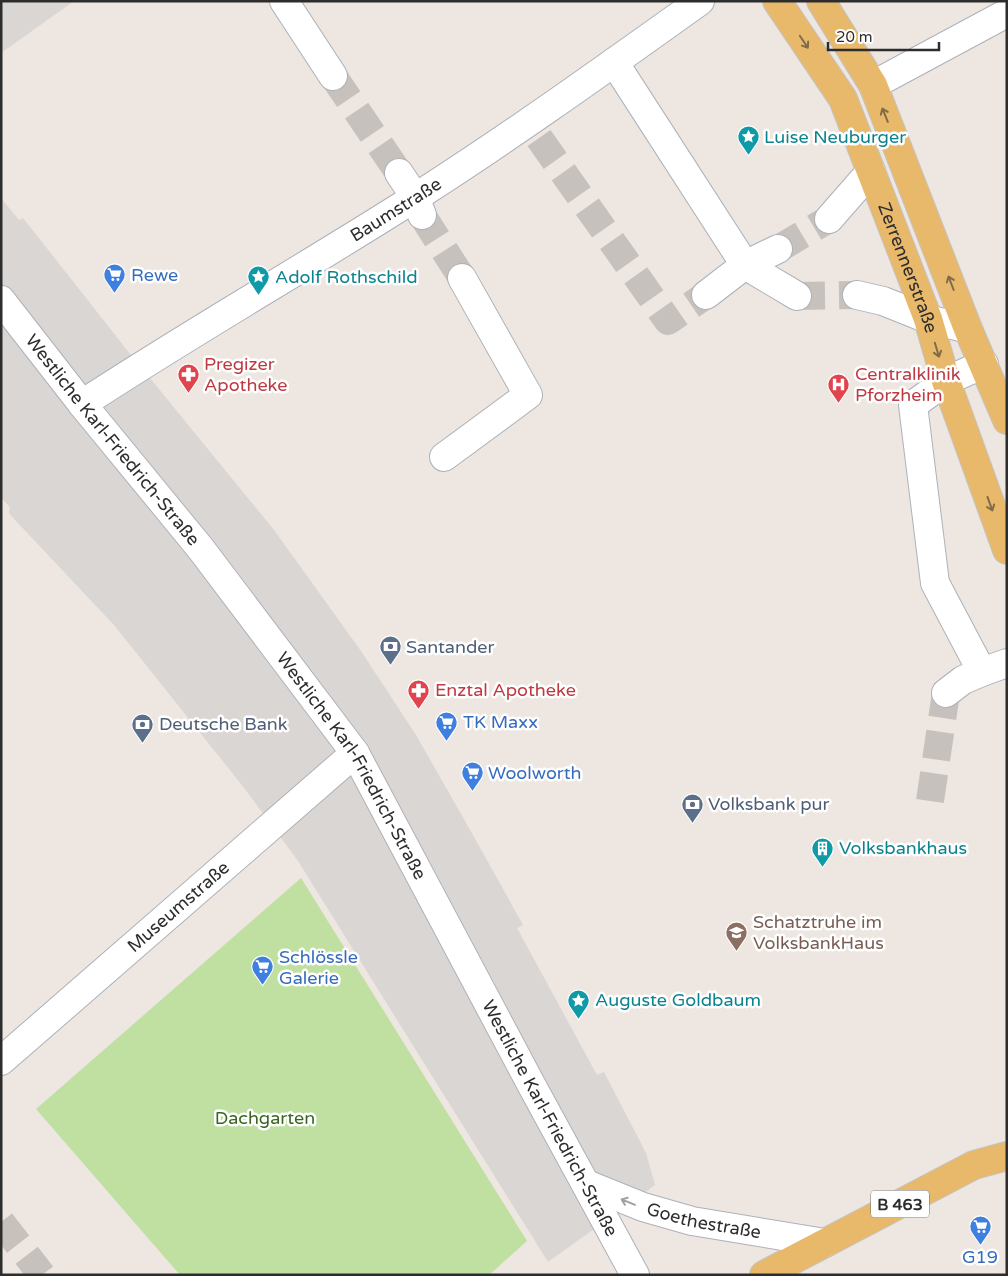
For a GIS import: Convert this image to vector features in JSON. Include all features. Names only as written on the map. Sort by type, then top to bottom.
[{"type":"main road","name":"Zerrennerstraße","points":[[776,1],[843,99],[928,319],[946,381],[1007,550]]},
{"type":"main road","name":"Zerrennerstraße","points":[[821,1],[873,85],[968,329],[1007,420]]},
{"type":"main road","name":"B 463","points":[[974,1165],[1007,1134]]},
{"type":"main road","name":"B 463","points":[[764,1275],[974,1165],[1007,1156]]},
{"type":"main road","points":[[807,1275],[825,1242]]},
{"type":"street","points":[[284,1],[333,76]]},
{"type":"street","name":"Baumstraße","points":[[82,404],[141,365],[419,206],[534,130],[614,62],[700,1]]},
{"type":"street","points":[[873,85],[1007,13]]},
{"type":"street","points":[[614,62],[745,265],[797,296]]},
{"type":"street","points":[[829,219],[871,171]]},
{"type":"street","points":[[399,173],[419,206]]},
{"type":"street","points":[[706,295],[745,265],[778,249]]},
{"type":"street","points":[[444,457],[528,395],[462,278]]},
{"type":"street","points":[[857,295],[883,301],[928,319],[968,329]]},
{"type":"street","name":"Westliche Karl-Friedrich-Straße","points":[[1,300],[82,404],[201,549],[355,753],[635,1275]]},
{"type":"street","points":[[946,693],[963,680],[994,667],[935,583],[913,405],[946,381],[984,364]]},
{"type":"street","name":"Museumstraße","points":[[1,1061],[355,753]]},
{"type":"street","name":"Goethestraße","points":[[586,1184],[643,1207],[692,1221],[825,1242]]},
{"type":"green space","name":"Dachgarten","points":[[301,878],[527,1241],[489,1275],[180,1275],[36,1109]]},
{"type":"shaded area","points":[[1,1],[74,1],[1,53]]},
{"type":"shaded area","points":[[1,198],[19,220],[23,218],[127,350],[274,530],[361,651],[416,735],[473,835],[523,925],[517,928],[597,1075],[604,1072],[646,1153],[655,1185],[548,1262],[298,861],[245,789],[114,625],[16,521],[9,513],[10,507],[1,498]]},
{"type":"tunnel","points":[[333,76],[399,173]]},
{"type":"tunnel","points":[[539,138],[668,321],[706,295]]},
{"type":"tunnel","points":[[422,215],[462,278]]},
{"type":"tunnel","points":[[778,249],[829,219]]},
{"type":"tunnel","points":[[797,296],[857,295]]},
{"type":"tunnel","points":[[930,801],[946,693]]},
{"type":"tunnel","points":[[1,1222],[42,1275]]},
{"type":"place","name":"Luise Neuburger","points":[[748,156]]},
{"type":"place","name":"Rewe","points":[[115,294]]},
{"type":"place","name":"Adolf Rothschild","points":[[259,296]]},
{"type":"place","name":"Pregizer Apotheke","points":[[188,393]]},
{"type":"place","name":"Centralklinik Pforzheim","points":[[839,403]]},
{"type":"place","name":"Santander","points":[[390,666]]},
{"type":"place","name":"Enztal Apotheke","points":[[419,709]]},
{"type":"place","name":"TK Maxx","points":[[447,741]]},
{"type":"place","name":"Deutsche Bank","points":[[143,743]]},
{"type":"place","name":"Woolworth","points":[[472,792]]},
{"type":"place","name":"Volksbank pur","points":[[692,823]]},
{"type":"place","name":"Volksbankhaus","points":[[823,867]]},
{"type":"place","name":"Schatztruhe im VolksbankHaus","points":[[737,951]]},
{"type":"place","name":"Schlössle Galerie","points":[[263,986]]},
{"type":"place","name":"Auguste Goldbaum","points":[[579,1019]]},
{"type":"place","name":"G19","points":[[980,1246]]}]
